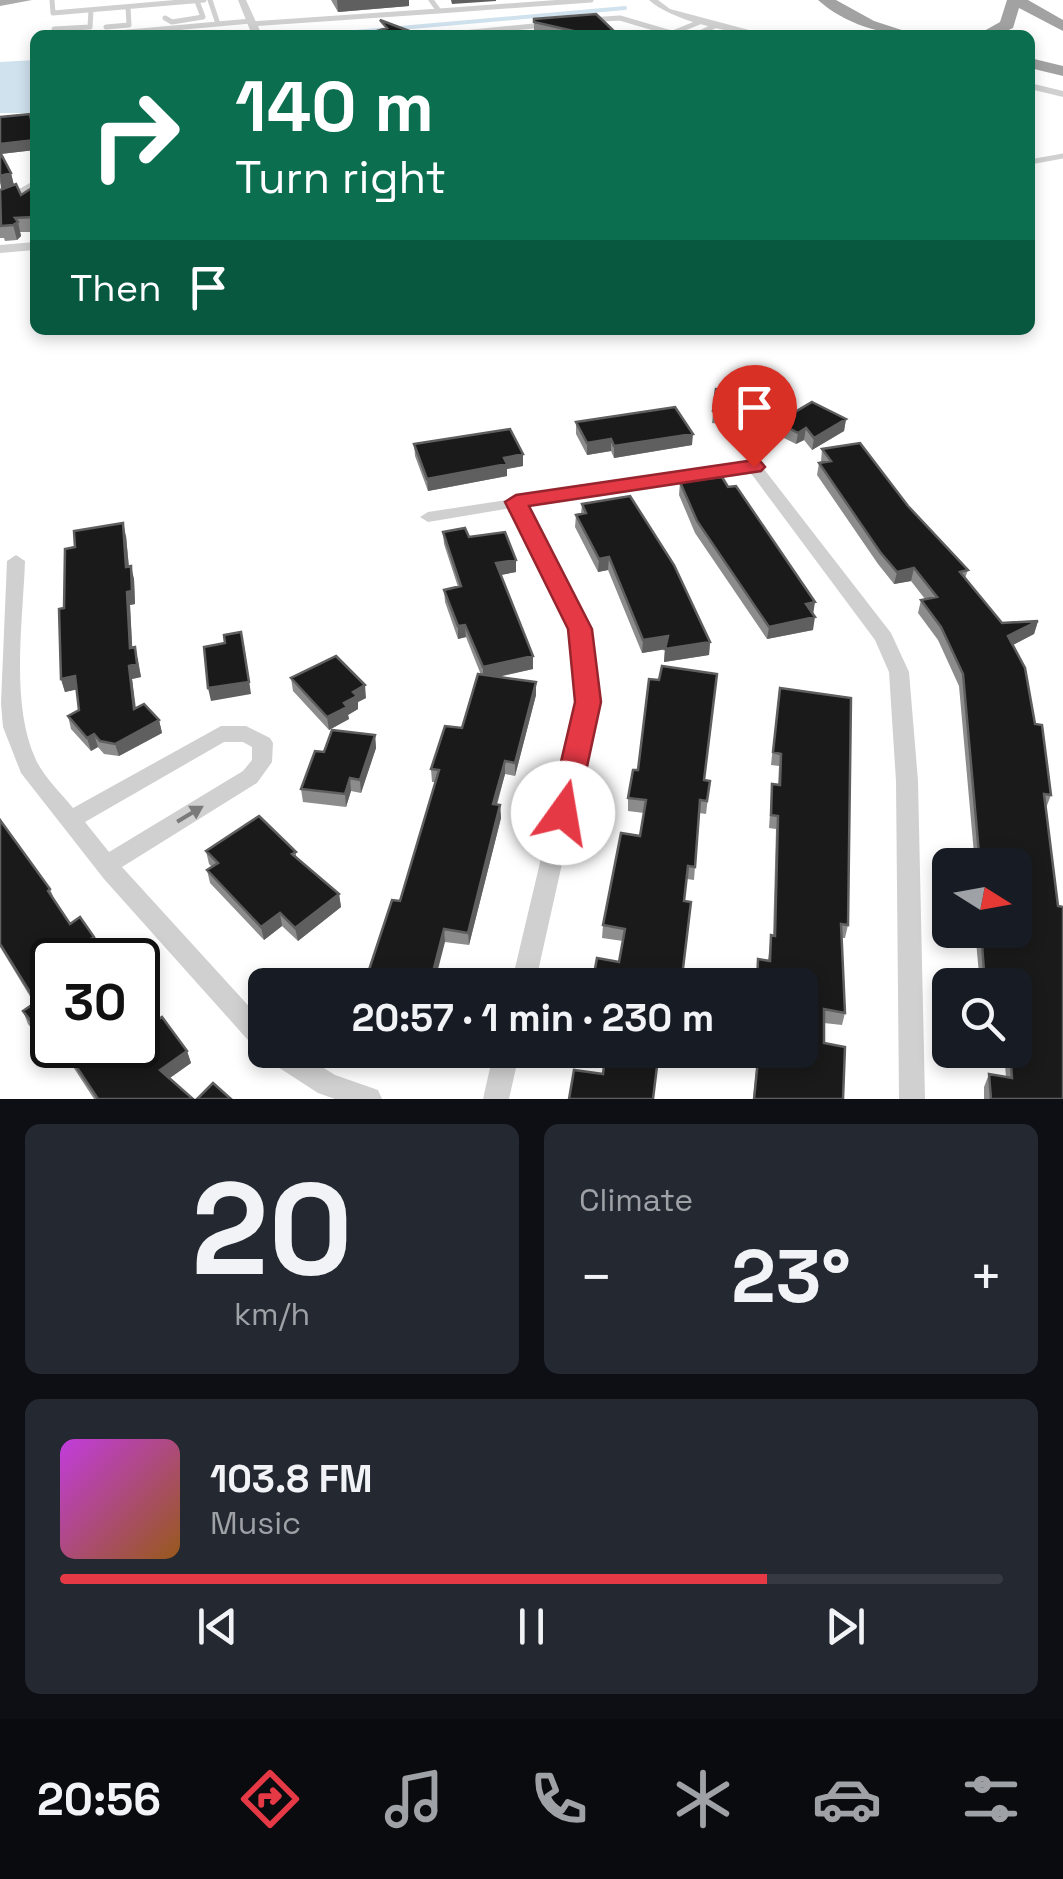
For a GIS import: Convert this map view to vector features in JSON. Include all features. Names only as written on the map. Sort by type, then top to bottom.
[{"type":"highway","points":[[814,0],[873,30]]},
{"type":"highway","points":[[825,0],[856,19],[892,30]]},
{"type":"highway","points":[[996,30],[1008,25],[1015,0],[1063,26]]},
{"type":"highway","points":[[1047,0],[1063,8]]},
{"type":"highway","points":[[1035,65],[1063,71]]},
{"type":"main road","points":[[0,2],[25,0]]},
{"type":"street","points":[[242,0],[255,30]]},
{"type":"street","points":[[652,0],[668,11],[739,30]]},
{"type":"street","points":[[669,0],[685,16]]},
{"type":"street","points":[[1035,87],[1063,94]]},
{"type":"street","points":[[0,197],[30,187]]},
{"type":"street","points":[[0,249],[30,246]]},
{"type":"street","points":[[428,517],[754,467],[884,638],[900,672],[907,781],[912,1099]]},
{"type":"street","points":[[516,502],[580,629],[588,702],[527,968]]},
{"type":"street","points":[[16,560],[7,595],[13,727],[28,767],[107,865],[248,1023]]},
{"type":"street","points":[[71,820],[222,734],[246,734],[264,743],[262,762],[250,778],[107,865]]},
{"type":"street","points":[[302,1068],[327,1084],[369,1099]]},
{"type":"street","points":[[496,1099],[503,1068]]},
{"type":"lane","points":[[52,0],[54,30]]},
{"type":"lane","points":[[53,14],[204,0]]},
{"type":"lane","points":[[204,0],[218,24]]},
{"type":"lane","points":[[165,18],[172,22],[203,22],[204,0]]},
{"type":"lane","points":[[430,0],[439,11]]},
{"type":"lane","points":[[522,0],[528,6]]},
{"type":"lane","points":[[154,30],[593,0]]},
{"type":"lane","points":[[160,4],[168,29]]},
{"type":"lane","points":[[136,6],[140,30]]},
{"type":"lane","points":[[110,30],[129,25],[128,7]]},
{"type":"lane","points":[[103,9],[106,30]]},
{"type":"lane","points":[[68,30],[90,27],[91,10]]},
{"type":"lane","points":[[584,21],[632,22],[657,30]]},
{"type":"lane","points":[[680,30],[702,21]]},
{"type":"lane","points":[[493,30],[549,24]]},
{"type":"lane","points":[[705,30],[716,25]]},
{"type":"lane","points":[[1035,161],[1063,156]]},
{"type":"water","points":[[30,60],[30,113],[0,113],[0,62]]},
{"type":"building","points":[[596,14],[613,30],[569,30],[534,19]]},
{"type":"building","points":[[380,20],[407,30],[380,30],[387,28]]},
{"type":"building","points":[[30,114],[30,141],[0,144],[0,117]]},
{"type":"building","points":[[0,152],[11,173],[0,176]]},
{"type":"building","points":[[16,184],[21,195],[30,189],[30,217],[15,218],[18,222],[13,225],[1,226],[0,190]]},
{"type":"building","points":[[716,389],[759,393],[757,420],[729,418],[730,413],[713,411]]},
{"type":"building","points":[[812,402],[846,419],[814,438],[806,428],[798,433],[778,422]]},
{"type":"building","points":[[675,407],[693,434],[614,446],[611,439],[587,443],[576,422]]},
{"type":"building","points":[[510,429],[523,454],[504,458],[507,464],[427,479],[414,444]]},
{"type":"building","points":[[860,443],[908,506],[968,570],[960,572],[1002,623],[1038,621],[1008,636],[1025,668],[1035,724],[1042,725],[1051,795],[1044,794],[1058,906],[1063,907],[1063,1099],[991,1099],[989,1074],[1012,1078],[1011,1068],[1032,1068],[1032,968],[984,968],[982,948],[1032,948],[1032,848],[978,848],[963,674],[941,627],[921,600],[937,597],[914,568],[897,572],[880,552],[819,463],[831,461],[822,449]]},
{"type":"building","points":[[722,477],[728,487],[736,486],[815,602],[806,604],[815,617],[769,627],[697,521],[680,482]]},
{"type":"building","points":[[630,496],[674,565],[710,642],[665,649],[668,636],[643,640],[609,557],[599,559],[576,515],[586,513],[582,504]]},
{"type":"building","points":[[123,523],[126,567],[131,566],[132,591],[127,592],[130,648],[135,647],[137,664],[129,666],[134,709],[144,704],[159,720],[115,744],[100,741],[94,734],[87,738],[68,716],[79,710],[75,676],[61,679],[59,609],[64,608],[65,549],[75,547],[74,531]]},
{"type":"building","points":[[465,528],[469,537],[505,532],[516,560],[496,563],[533,656],[483,667],[465,625],[458,626],[444,590],[461,586],[443,532]]},
{"type":"building","points":[[241,632],[249,682],[208,688],[204,647],[225,643],[224,635]]},
{"type":"building","points":[[336,656],[365,685],[353,692],[357,696],[344,703],[347,707],[327,717],[291,678]]},
{"type":"building","points":[[662,666],[717,674],[704,780],[710,781],[707,801],[700,800],[695,867],[688,866],[684,901],[691,902],[683,968],[595,968],[597,958],[619,962],[625,929],[603,925],[621,833],[640,836],[646,800],[628,798],[633,770],[638,770],[649,679],[659,680]]},
{"type":"building","points":[[478,674],[536,682],[515,763],[505,761],[493,804],[500,805],[468,933],[444,929],[434,968],[370,968],[392,900],[400,901],[439,770],[431,769],[445,726],[462,728]]},
{"type":"building","points":[[780,688],[851,698],[848,925],[841,924],[845,1013],[824,1009],[824,1043],[845,1047],[843,1099],[754,1099],[757,1068],[818,1068],[818,968],[758,968],[758,959],[770,961],[771,935],[775,936],[778,816],[771,815],[772,784],[780,785],[781,754],[773,752]]},
{"type":"building","points":[[332,730],[375,735],[360,780],[350,778],[345,794],[301,789],[315,751],[324,752]]},
{"type":"building","points":[[259,816],[296,852],[292,854],[339,894],[295,928],[280,913],[261,927],[207,870],[218,863],[206,851]]},
{"type":"building","points":[[0,820],[70,924],[80,917],[94,937],[30,938],[30,992],[0,944]]},
{"type":"building","points":[[160,1018],[187,1051],[160,1070],[193,1099],[98,1099],[77,1068],[160,1068]]},
{"type":"building","points":[[604,1068],[657,1068],[653,1099],[569,1099],[574,1070],[603,1074]]},
{"type":"building","points":[[213,1083],[231,1099],[197,1099]]},
{"type":"waterway","points":[[378,30],[625,8]]},
{"type":"route","points":[[563,813],[588,702],[580,629],[516,502],[754,467]]}]
